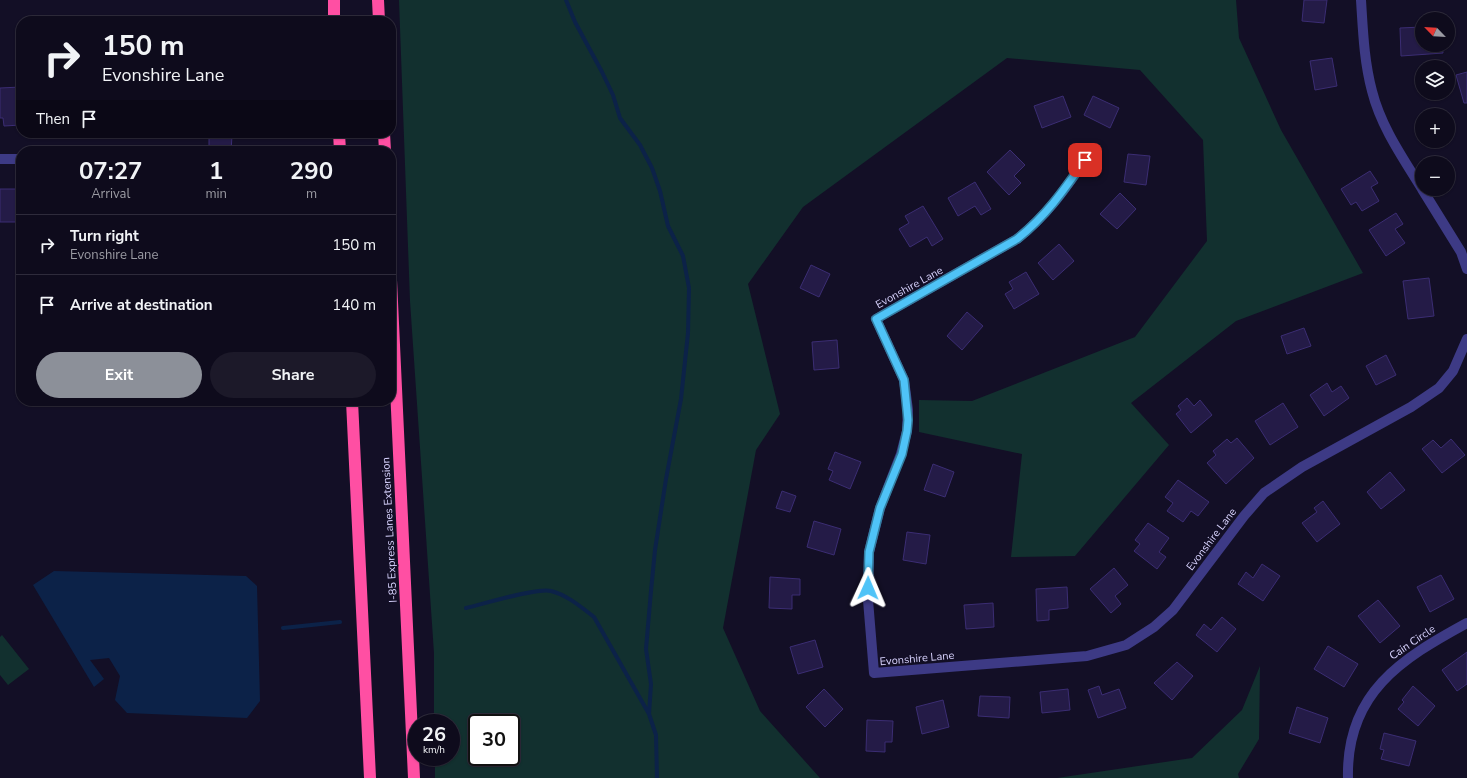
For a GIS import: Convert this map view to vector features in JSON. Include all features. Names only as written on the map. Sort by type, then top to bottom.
[{"type":"highway","points":[[334,0],[334,16]]},
{"type":"highway","points":[[378,0],[379,16]]},
{"type":"highway","name":"I-85 Express Lanes Extension","points":[[396,388],[414,778]]},
{"type":"highway","points":[[352,406],[370,778]]},
{"type":"street","points":[[1361,0],[1366,62],[1372,93],[1390,137],[1415,178]]},
{"type":"street","points":[[0,159],[16,159]]},
{"type":"street","name":"Evonshire Lane","points":[[1085,160],[1057,200],[1033,226],[1017,239],[876,319],[904,380],[908,410],[907,431],[902,454],[880,508],[869,552],[868,600],[874,673],[1087,656],[1126,645],[1154,628],[1173,610],[1244,516],[1264,493],[1302,467],[1411,407],[1438,388],[1453,371],[1467,339]]},
{"type":"street","points":[[1426,196],[1461,252],[1467,269]]},
{"type":"street","name":"Cain Circle","points":[[1348,778],[1348,761],[1354,730],[1368,700],[1382,681],[1397,666],[1425,645],[1467,622]]},
{"type":"green space","points":[[399,0],[1236,0],[1239,38],[1281,130],[1363,273],[1236,321],[1131,403],[1169,445],[1075,556],[1011,557],[1022,454],[919,432],[919,400],[972,401],[1135,337],[1207,241],[1203,140],[1140,70],[1007,58],[803,207],[748,284],[780,414],[756,450],[723,628],[760,711],[820,778],[435,778],[435,766],[460,766],[460,714],[434,714],[434,653],[410,301]]},
{"type":"green space","points":[[2,635],[29,669],[8,685],[0,675],[0,637]]},
{"type":"green space","points":[[1260,666],[1259,739],[1238,774],[1239,778],[1057,778],[1192,758],[1242,710]]},
{"type":"water","points":[[54,571],[246,576],[257,586],[260,701],[247,718],[127,713],[115,700],[120,676],[109,658],[90,660],[104,679],[94,687],[33,585]]},
{"type":"building","points":[[1304,0],[1327,0],[1324,23],[1302,21]]},
{"type":"building","points":[[1415,27],[1415,52],[1443,53],[1401,56],[1400,28]]},
{"type":"building","points":[[1332,58],[1337,86],[1315,90],[1310,61]]},
{"type":"building","points":[[1467,72],[1467,103],[1464,103],[1456,75]]},
{"type":"building","points":[[16,87],[16,125],[4,126],[3,118],[0,118],[0,88]]},
{"type":"building","points":[[1063,96],[1071,117],[1042,128],[1034,106]]},
{"type":"building","points":[[1093,96],[1119,108],[1110,128],[1084,115]]},
{"type":"building","points":[[209,138],[232,138],[231,146],[209,146]]},
{"type":"building","points":[[1010,150],[1025,165],[1014,176],[1021,183],[1009,195],[987,172]]},
{"type":"building","points":[[1128,154],[1150,156],[1146,185],[1124,182]]},
{"type":"building","points":[[1370,171],[1378,183],[1371,187],[1379,201],[1362,211],[1356,202],[1351,205],[1341,189]]},
{"type":"building","points":[[975,182],[991,209],[981,215],[975,206],[958,216],[948,198]]},
{"type":"building","points":[[0,189],[16,189],[16,222],[0,222]]},
{"type":"building","points":[[1120,193],[1136,209],[1117,229],[1100,214]]},
{"type":"building","points":[[923,206],[943,239],[932,246],[927,237],[910,247],[899,229],[909,223],[905,216]]},
{"type":"building","points":[[1396,213],[1403,224],[1395,229],[1405,243],[1386,256],[1369,230]]},
{"type":"building","points":[[1059,244],[1074,261],[1053,280],[1038,263]]},
{"type":"building","points":[[811,265],[830,274],[819,297],[800,288]]},
{"type":"building","points":[[1026,272],[1039,294],[1014,309],[1005,294],[1013,289],[1009,282]]},
{"type":"building","points":[[1429,278],[1434,316],[1408,319],[1403,281]]},
{"type":"building","points":[[967,312],[983,326],[962,350],[947,336]]},
{"type":"building","points":[[1304,328],[1311,346],[1287,354],[1281,336]]},
{"type":"building","points":[[837,340],[839,368],[814,370],[812,342]]},
{"type":"building","points":[[1386,355],[1396,375],[1376,385],[1366,366]]},
{"type":"building","points":[[1327,383],[1332,392],[1341,386],[1349,398],[1324,416],[1310,395]]},
{"type":"building","points":[[1187,398],[1194,406],[1200,400],[1212,415],[1191,433],[1176,414],[1181,410],[1178,406]]},
{"type":"building","points":[[1283,403],[1298,427],[1270,445],[1255,421]]},
{"type":"building","points":[[1237,438],[1254,458],[1226,484],[1207,463],[1216,455],[1213,451],[1227,439],[1231,443]]},
{"type":"building","points":[[1451,439],[1465,455],[1442,473],[1422,449],[1433,440],[1441,448]]},
{"type":"building","points":[[835,452],[861,462],[850,489],[829,480],[833,471],[828,469]]},
{"type":"building","points":[[933,464],[954,472],[945,497],[924,490]]},
{"type":"building","points":[[1390,472],[1405,490],[1381,509],[1367,492]]},
{"type":"building","points":[[1178,480],[1209,502],[1198,516],[1191,511],[1183,522],[1167,511],[1173,503],[1165,497]]},
{"type":"building","points":[[782,491],[796,496],[790,512],[776,508]]},
{"type":"building","points":[[1323,501],[1340,524],[1317,542],[1302,523],[1317,512],[1314,508]]},
{"type":"building","points":[[814,521],[841,529],[834,555],[807,547]]},
{"type":"building","points":[[1148,523],[1169,538],[1159,552],[1166,557],[1157,569],[1134,551],[1140,544],[1135,540]]},
{"type":"building","points":[[907,532],[930,535],[926,564],[903,560]]},
{"type":"building","points":[[1262,564],[1280,576],[1263,601],[1238,584],[1246,572],[1253,578]]},
{"type":"building","points":[[1114,568],[1128,585],[1115,596],[1121,604],[1111,613],[1090,589]]},
{"type":"building","points":[[1441,575],[1454,599],[1430,612],[1417,587]]},
{"type":"building","points":[[770,577],[800,579],[800,595],[792,595],[792,609],[769,608]]},
{"type":"building","points":[[1067,587],[1068,608],[1049,610],[1049,620],[1037,621],[1036,589]]},
{"type":"building","points":[[1378,600],[1400,626],[1380,643],[1358,616]]},
{"type":"building","points":[[993,603],[994,627],[966,629],[964,605]]},
{"type":"building","points":[[1222,617],[1236,629],[1217,652],[1196,635],[1204,624],[1211,630]]},
{"type":"building","points":[[815,640],[823,667],[798,674],[790,647]]},
{"type":"building","points":[[1328,646],[1358,664],[1344,687],[1314,669]]},
{"type":"building","points":[[1467,652],[1467,684],[1457,691],[1442,670]]},
{"type":"building","points":[[1177,662],[1193,676],[1172,700],[1154,683]]},
{"type":"building","points":[[1099,686],[1102,695],[1119,689],[1126,708],[1098,718],[1088,690]]},
{"type":"building","points":[[1413,686],[1435,706],[1418,726],[1398,709],[1404,702],[1402,700]]},
{"type":"building","points":[[824,689],[843,709],[825,727],[806,707]]},
{"type":"building","points":[[1068,689],[1070,710],[1042,713],[1040,692]]},
{"type":"building","points":[[980,696],[1010,697],[1009,718],[978,716]]},
{"type":"building","points":[[943,700],[949,727],[922,734],[916,707]]},
{"type":"building","points":[[1297,707],[1328,718],[1320,743],[1289,733]]},
{"type":"building","points":[[867,720],[893,721],[892,742],[885,742],[885,752],[866,751]]},
{"type":"building","points":[[1384,733],[1416,741],[1409,766],[1381,759],[1384,750],[1380,749]]},
{"type":"waterway","points":[[566,0],[575,22],[613,95],[620,118],[640,145],[652,168],[660,191],[668,226],[683,256],[689,288],[688,333],[681,399],[666,479],[655,550],[651,591],[646,649],[651,684],[649,714]]},
{"type":"waterway","points":[[466,608],[544,590],[563,595],[594,617],[649,714],[656,735],[657,778]]},
{"type":"waterway","points":[[283,628],[340,622]]},
{"type":"route","points":[[868,588],[869,552],[880,508],[902,454],[908,420],[904,380],[876,319],[1017,239],[1033,226],[1057,200],[1085,160]]}]
